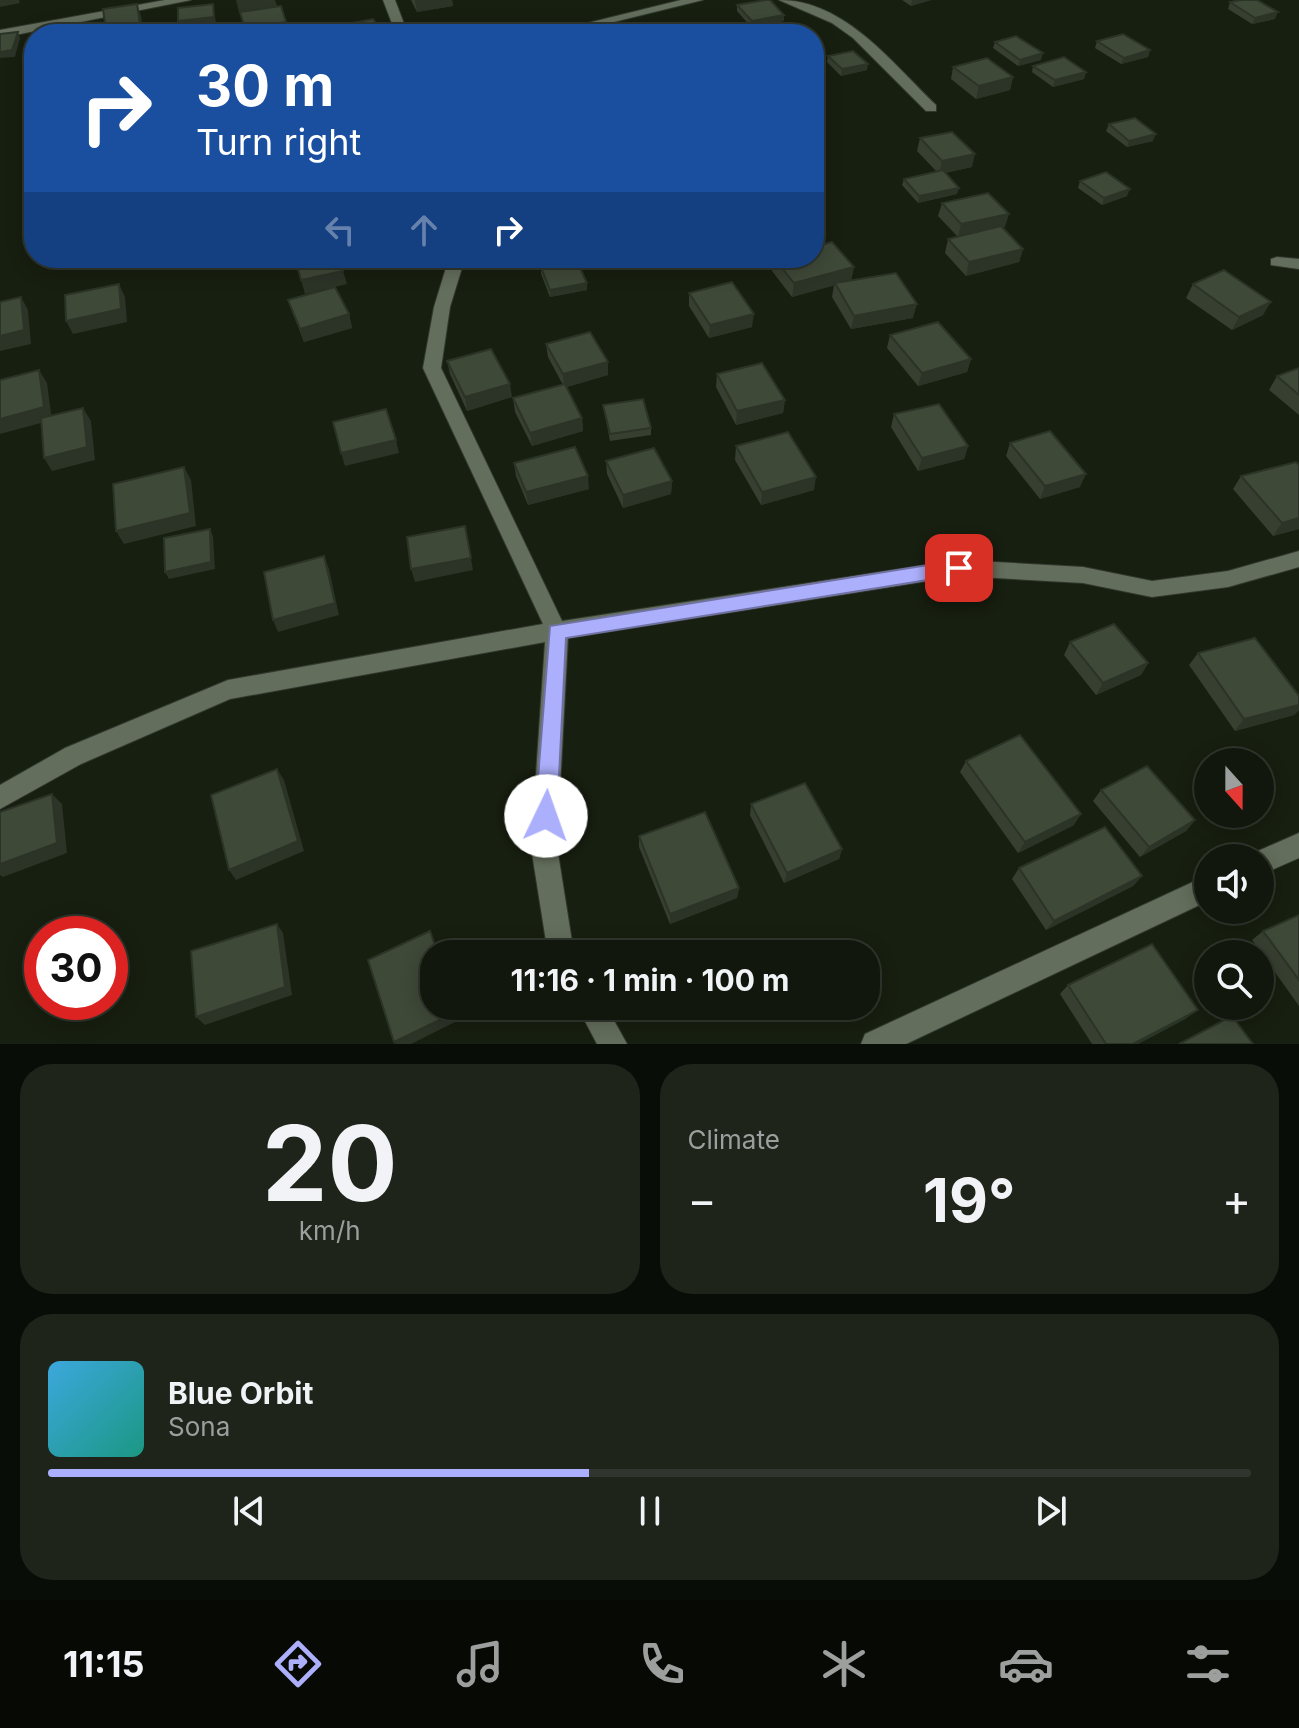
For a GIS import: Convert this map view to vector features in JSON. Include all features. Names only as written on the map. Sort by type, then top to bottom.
[{"type":"street","points":[[54,24],[185,0]]},
{"type":"street","points":[[389,0],[398,24]]},
{"type":"street","points":[[593,24],[697,0]]},
{"type":"street","points":[[785,0],[836,20],[857,35],[931,108]]},
{"type":"street","points":[[0,34],[24,30]]},
{"type":"street","points":[[1277,262],[1299,264]]},
{"type":"street","points":[[454,268],[442,307],[432,368],[557,632],[544,847],[559,940]]},
{"type":"street","points":[[0,798],[73,756],[228,690],[557,632],[959,568],[1083,575],[1152,589],[1228,579],[1296,565]]},
{"type":"street","points":[[1274,857],[1299,845]]},
{"type":"street","points":[[875,1044],[915,1036],[1194,895]]},
{"type":"street","points":[[599,1020],[613,1044]]},
{"type":"building","points":[[770,0],[784,15],[752,21],[737,5]]},
{"type":"building","points":[[1257,0],[1278,12],[1255,18],[1230,2]]},
{"type":"building","points":[[137,4],[140,24],[105,24],[103,9]]},
{"type":"building","points":[[213,4],[214,17],[178,21],[178,8]]},
{"type":"building","points":[[281,6],[286,22],[244,24],[240,12]]},
{"type":"building","points":[[373,19],[376,24],[347,24]]},
{"type":"building","points":[[18,32],[12,50],[0,52],[0,34]]},
{"type":"building","points":[[1123,34],[1150,50],[1124,58],[1097,41]]},
{"type":"building","points":[[1016,36],[1043,53],[1020,60],[995,42]]},
{"type":"building","points":[[853,51],[868,64],[842,69],[828,56]]},
{"type":"building","points":[[1064,57],[1086,72],[1055,80],[1033,66]]},
{"type":"building","points":[[987,58],[1013,77],[979,86],[953,67]]},
{"type":"building","points":[[1135,118],[1156,134],[1129,141],[1109,124]]},
{"type":"building","points":[[952,132],[975,154],[942,161],[920,138]]},
{"type":"building","points":[[943,170],[959,188],[919,196],[904,179]]},
{"type":"building","points":[[1106,172],[1130,189],[1104,198],[1080,181]]},
{"type":"building","points":[[988,193],[1009,214],[961,224],[942,203]]},
{"type":"building","points":[[1001,226],[1023,249],[969,262],[948,239]]},
{"type":"building","points":[[832,242],[854,267],[794,283],[782,268],[824,268],[824,244]]},
{"type":"building","points":[[298,268],[342,268],[343,271],[301,280]]},
{"type":"building","points":[[541,268],[580,268],[587,283],[550,290]]},
{"type":"building","points":[[1224,270],[1271,302],[1239,317],[1193,284]]},
{"type":"building","points":[[896,273],[917,304],[854,316],[835,283]]},
{"type":"building","points":[[732,282],[754,314],[710,325],[689,293]]},
{"type":"building","points":[[119,284],[121,309],[66,321],[65,295]]},
{"type":"building","points":[[335,287],[349,314],[300,329],[288,300]]},
{"type":"building","points":[[21,297],[24,330],[0,336],[0,302]]},
{"type":"building","points":[[938,322],[971,359],[922,373],[890,335]]},
{"type":"building","points":[[590,332],[608,362],[563,374],[546,344]]},
{"type":"building","points":[[491,349],[510,384],[465,397],[447,361]]},
{"type":"building","points":[[762,363],[785,400],[737,411],[717,374]]},
{"type":"building","points":[[1299,368],[1299,395],[1277,376]]},
{"type":"building","points":[[39,370],[44,407],[0,419],[0,380]]},
{"type":"building","points":[[565,384],[582,418],[530,433],[513,398]]},
{"type":"building","points":[[643,399],[651,428],[610,434],[603,405]]},
{"type":"building","points":[[939,404],[968,446],[922,458],[894,414]]},
{"type":"building","points":[[83,408],[87,447],[44,458],[41,418]]},
{"type":"building","points":[[386,409],[396,440],[341,453],[333,422]]},
{"type":"building","points":[[1050,431],[1086,474],[1045,486],[1010,443]]},
{"type":"building","points":[[788,432],[816,477],[762,492],[736,446]]},
{"type":"building","points":[[575,447],[588,476],[526,492],[514,463]]},
{"type":"building","points":[[654,448],[672,481],[623,495],[606,461]]},
{"type":"building","points":[[1296,462],[1299,465],[1299,518],[1282,523],[1241,476]]},
{"type":"building","points":[[184,467],[190,513],[116,531],[113,484]]},
{"type":"building","points":[[465,526],[471,558],[411,569],[407,537]]},
{"type":"building","points":[[210,529],[211,562],[165,572],[164,538]]},
{"type":"building","points":[[324,556],[335,603],[273,620],[264,572]]},
{"type":"building","points":[[1114,624],[1148,663],[1103,683],[1070,642]]},
{"type":"building","points":[[1255,638],[1299,696],[1299,705],[1244,719],[1198,653]]},
{"type":"building","points":[[1020,735],[1081,814],[1025,842],[966,761]]},
{"type":"building","points":[[1147,766],[1194,821],[1149,847],[1101,790]]},
{"type":"building","points":[[277,769],[298,841],[229,870],[211,795]]},
{"type":"building","points":[[805,783],[842,849],[787,873],[751,804]]},
{"type":"building","points":[[52,794],[57,843],[0,864],[0,812]]},
{"type":"building","points":[[705,812],[739,888],[670,914],[639,836]]},
{"type":"building","points":[[1105,827],[1142,876],[1054,921],[1019,868]]},
{"type":"building","points":[[1299,915],[1299,980],[1274,946],[1274,940],[1270,940],[1263,931]]},
{"type":"building","points":[[277,924],[285,987],[196,1017],[191,951]]},
{"type":"building","points":[[430,931],[433,940],[420,940],[420,1020],[439,1020],[394,1042],[368,960]]},
{"type":"building","points":[[1152,944],[1194,1004],[1194,1012],[1133,1044],[1106,1044],[1068,985]]},
{"type":"building","points":[[1224,1020],[1235,1020],[1253,1044],[1179,1044]]},
{"type":"route","points":[[546,816],[557,632],[959,568]]}]
